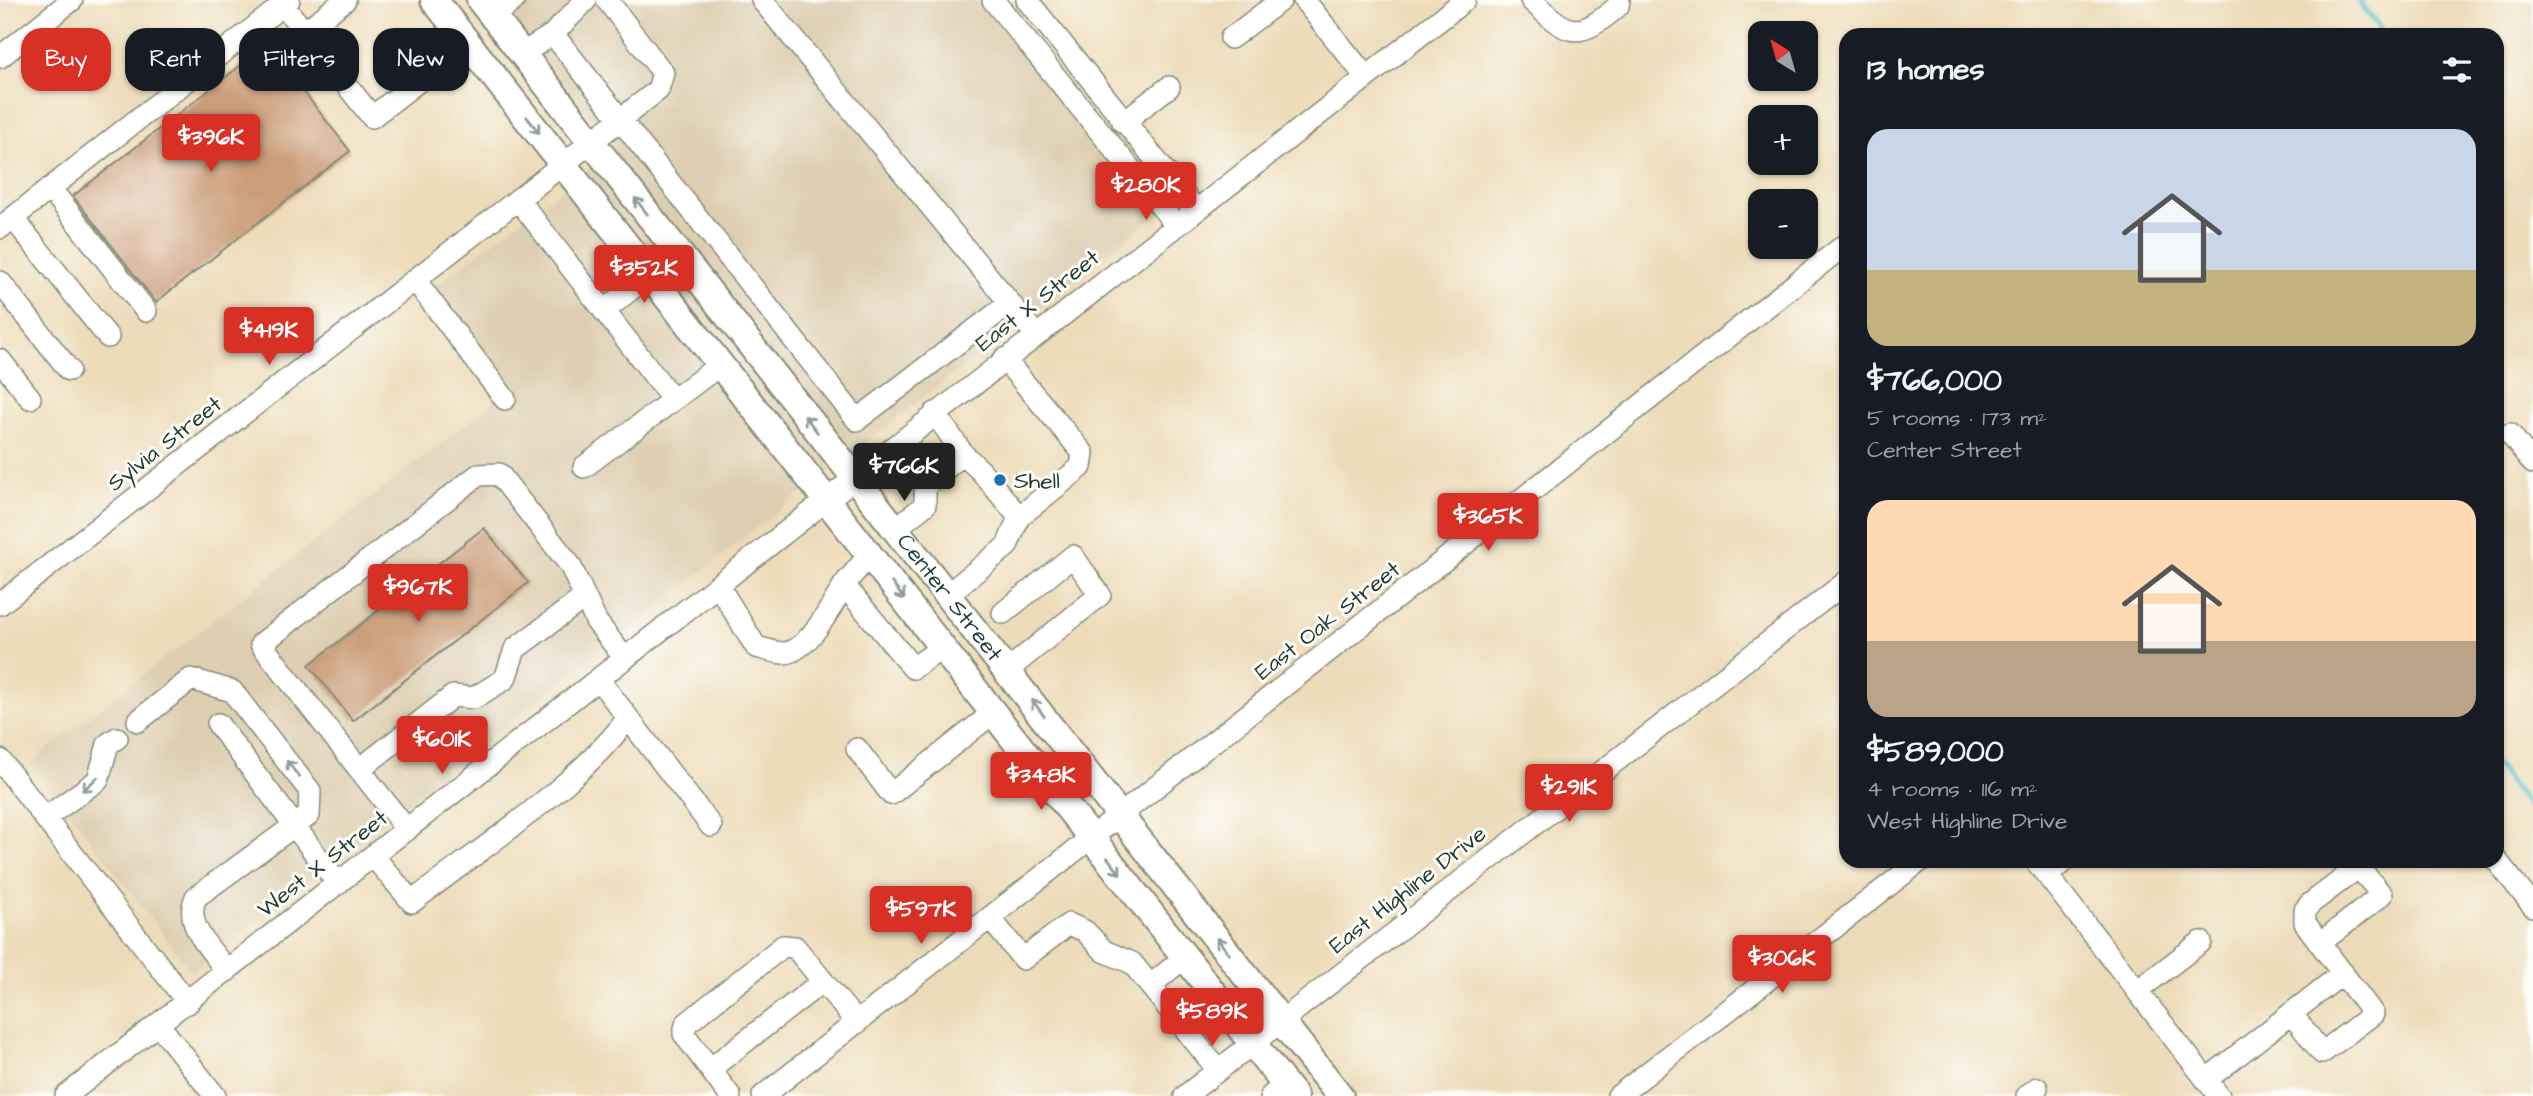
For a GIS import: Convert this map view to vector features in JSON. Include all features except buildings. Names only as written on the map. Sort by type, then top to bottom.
[{"type":"main road","name":"Center Street","points":[[434,0],[456,28]]},
{"type":"main road","name":"Center Street","points":[[486,8],[707,290],[840,488],[870,555],[993,713],[1106,828],[1266,1032],[1284,1092]]},
{"type":"main road","name":"Center Street","points":[[469,44],[721,364],[840,488],[895,529],[1009,669],[1185,957],[1214,995],[1266,1032],[1340,1096]]},
{"type":"street","points":[[0,57],[72,0]]},
{"type":"street","points":[[309,28],[345,0]]},
{"type":"street","points":[[486,8],[514,0]]},
{"type":"street","points":[[522,54],[553,34],[586,0]]},
{"type":"street","name":"Sylvia Street","points":[[0,604],[658,90],[663,73],[607,0]]},
{"type":"street","points":[[762,0],[1036,335]]},
{"type":"street","points":[[993,0],[1176,225]]},
{"type":"street","points":[[1027,0],[1196,209]]},
{"type":"street","points":[[1231,38],[1281,0]]},
{"type":"street","points":[[1304,0],[1366,77]]},
{"type":"street","name":"East X Street","points":[[840,488],[1465,0]]},
{"type":"street","points":[[1544,4],[1563,29],[1574,32],[1595,26],[1618,6],[1619,0]]},
{"type":"street","points":[[108,337],[6,223],[286,2],[302,28]]},
{"type":"street","points":[[553,34],[857,420],[1010,303]]},
{"type":"street","points":[[1124,122],[1169,87]]},
{"type":"street","points":[[351,91],[372,117],[406,91]]},
{"type":"street","points":[[50,188],[146,311]]},
{"type":"street","points":[[518,199],[673,400]]},
{"type":"street","name":"East Oak Street","points":[[763,1096],[1839,249]]},
{"type":"street","points":[[707,290],[737,267]]},
{"type":"street","points":[[604,311],[650,274]]},
{"type":"street","points":[[415,280],[505,399]]},
{"type":"street","points":[[0,282],[69,370]]},
{"type":"street","points":[[948,594],[1007,546],[1019,517],[1080,467],[1083,453],[1004,359]]},
{"type":"street","points":[[0,360],[30,398]]},
{"type":"street","points":[[584,467],[721,364]]},
{"type":"street","points":[[935,414],[963,454],[981,471],[1019,517]]},
{"type":"street","points":[[2511,435],[2533,463]]},
{"type":"street","points":[[895,529],[925,505],[925,486],[963,454]]},
{"type":"street","points":[[407,830],[261,644],[478,475],[488,472],[499,474],[570,565],[596,621],[625,659]]},
{"type":"street","name":"West X Street","points":[[66,1096],[188,1003],[840,488]]},
{"type":"street","points":[[718,585],[757,648],[785,653],[800,646],[825,618],[844,585],[870,555]]},
{"type":"street","points":[[1003,613],[1073,556],[1100,595],[1009,669]]},
{"type":"street","points":[[844,585],[912,668],[942,648]]},
{"type":"street","name":"East Highline Drive","points":[[1185,1096],[1839,587]]},
{"type":"street","points":[[360,769],[453,696],[474,698],[505,679],[515,649],[585,597]]},
{"type":"street","points":[[138,721],[191,679],[232,691],[310,791],[309,815],[196,897],[191,908],[192,922],[228,971]]},
{"type":"street","points":[[599,680],[711,825]]},
{"type":"street","points":[[857,749],[891,794],[993,713]]},
{"type":"street","points":[[373,856],[412,902],[607,746],[628,718]]},
{"type":"street","points":[[218,724],[296,824],[338,884]]},
{"type":"street","points":[[45,818],[98,780],[108,744],[117,738]]},
{"type":"street","points":[[0,760],[188,1003]]},
{"type":"street","points":[[1618,1096],[1911,868]]},
{"type":"street","points":[[2041,868],[2213,1088],[2291,1013],[2343,973]]},
{"type":"street","points":[[2503,868],[2533,906]]},
{"type":"street","points":[[990,918],[1023,959],[1069,924],[1085,931],[1104,951],[1132,963],[1218,1070]]},
{"type":"street","points":[[2137,991],[2201,942]]},
{"type":"street","points":[[2291,1013],[2322,1053],[2373,1014],[2320,943]]},
{"type":"street","points":[[730,1096],[684,1034],[686,1024],[783,946],[795,947],[857,1023]]},
{"type":"street","points":[[1151,985],[1185,957]]},
{"type":"street","points":[[710,1069],[823,981]]},
{"type":"street","points":[[1181,1022],[1214,995]]},
{"type":"street","points":[[159,1025],[215,1096]]},
{"type":"shaded area","points":[[498,0],[982,0],[1154,216],[192,972],[31,762],[511,389],[433,288],[615,148]]},
{"type":"waterway","points":[[2358,0],[2380,28]]},
{"type":"waterway","points":[[2504,775],[2533,811]]},
{"type":"place","name":"Shell","points":[[1000,480]]}]
